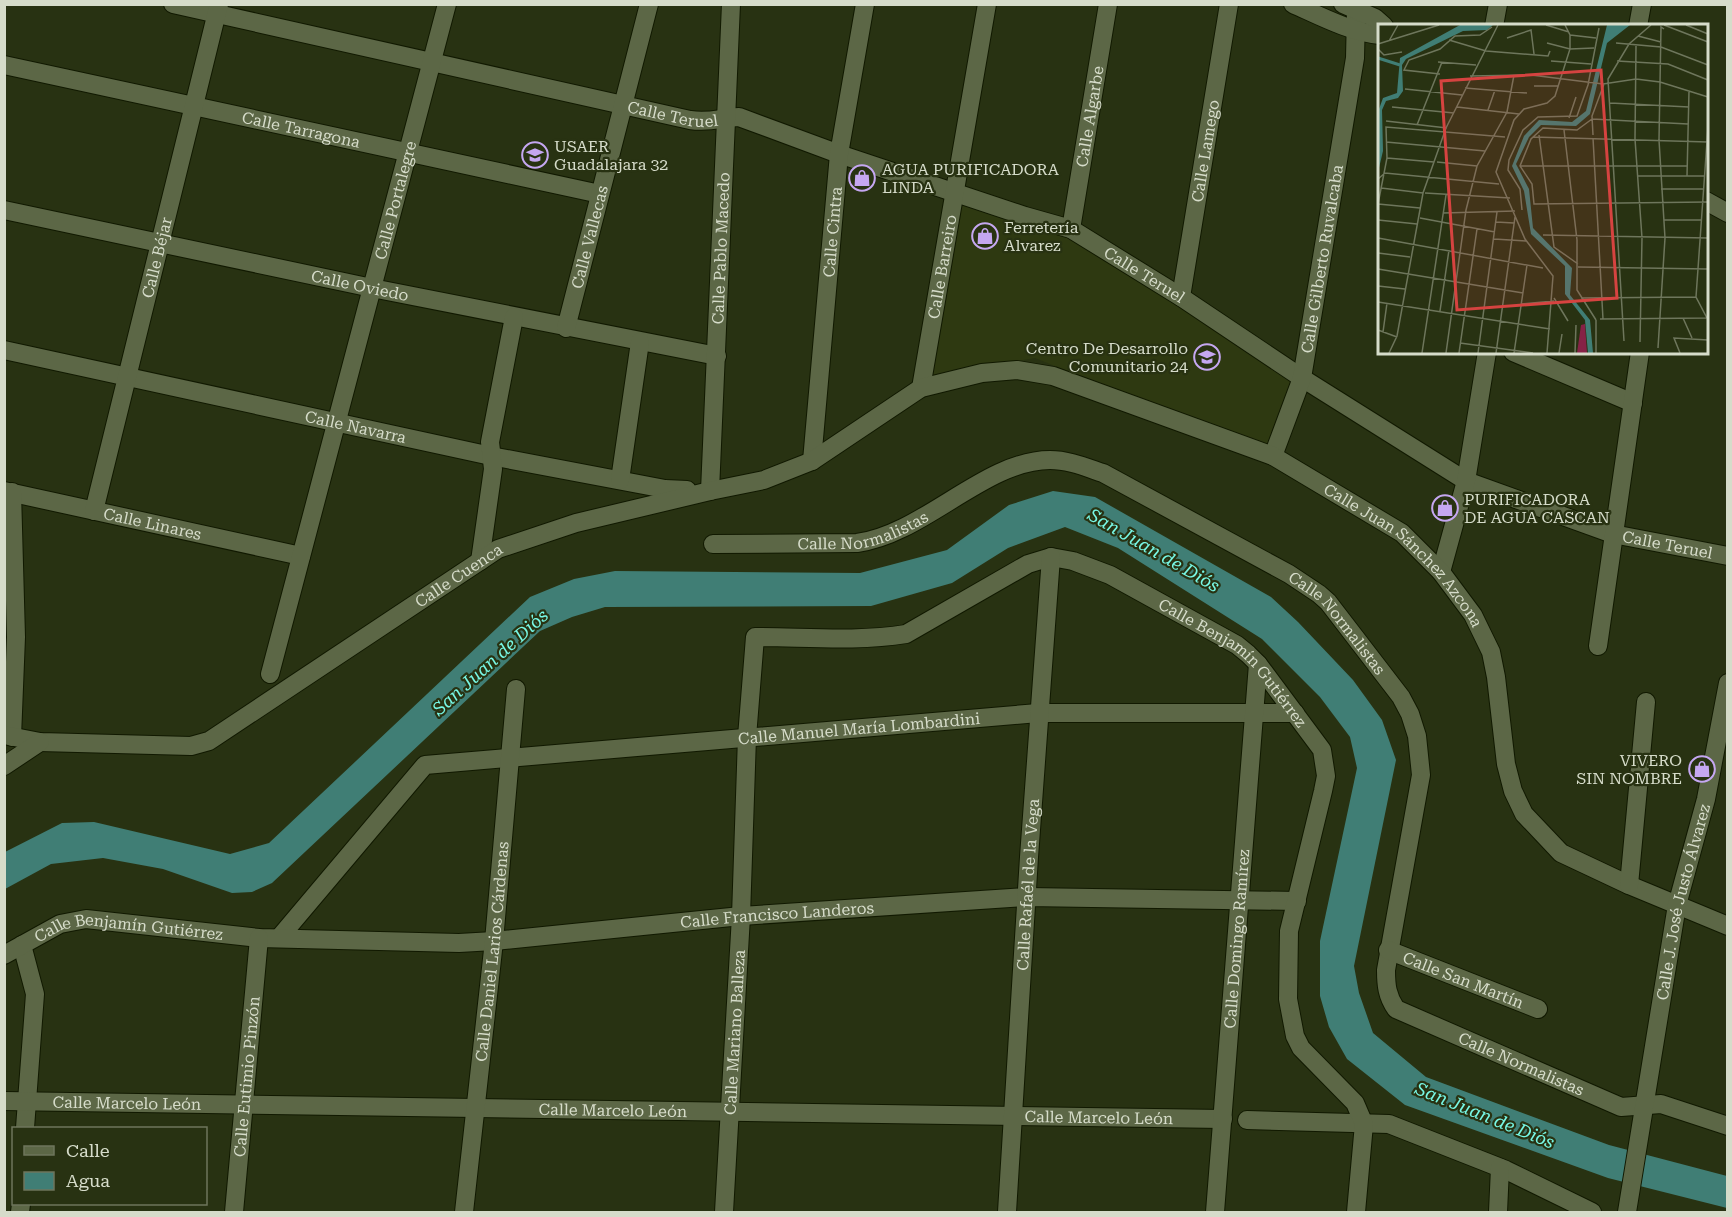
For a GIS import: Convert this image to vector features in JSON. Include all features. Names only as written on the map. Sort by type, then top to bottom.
[{"type":"street","name":"Calle Teruel","points":[[173,4],[218,10],[432,63],[702,122],[739,117],[839,154],[1071,229],[1181,297],[1302,378],[1466,481],[1613,534],[1728,556]]},
{"type":"street","name":"Calle Portalegre","points":[[270,674],[447,4]]},
{"type":"street","name":"Calle Vallecas","points":[[566,328],[649,4]]},
{"type":"street","name":"Calle Pablo Macedo","points":[[710,491],[732,4]]},
{"type":"street","name":"Calle Cintra","points":[[812,460],[839,154],[865,4]]},
{"type":"street","name":"Calle Barreiro","points":[[921,388],[987,4]]},
{"type":"street","name":"Calle Algarbe","points":[[1071,229],[1108,4]]},
{"type":"street","name":"Calle Lamego","points":[[1181,297],[1229,4]]},
{"type":"street","points":[[1293,4],[1374,24]]},
{"type":"street","points":[[1494,24],[1498,4]]},
{"type":"street","points":[[1638,24],[1642,4]]},
{"type":"street","points":[[1352,7],[1374,24]]},
{"type":"street","name":"Calle Béjar","points":[[94,511],[218,10]]},
{"type":"street","name":"Calle Gilberto Ruvalcaba","points":[[1273,456],[1302,378],[1355,58],[1374,24]]},
{"type":"street","name":"Calle Tarragona","points":[[4,65],[600,194]]},
{"type":"street","points":[[1708,202],[1728,213]]},
{"type":"street","name":"Calle Oviedo","points":[[4,210],[566,328],[717,356]]},
{"type":"street","points":[[480,561],[493,469],[490,442],[514,317]]},
{"type":"street","points":[[620,480],[640,342]]},
{"type":"street","name":"Calle Navarra","points":[[4,350],[492,456],[665,489],[710,491]]},
{"type":"street","points":[[1441,573],[1466,481],[1487,354]]},
{"type":"street","points":[[1519,354],[1633,404]]},
{"type":"street","points":[[1598,646],[1640,354]]},
{"type":"street","name":"Calle Juan Sánchez Azcona","points":[[921,388],[982,373],[1017,370],[1053,376],[1273,456],[1402,532],[1441,573],[1473,615],[1491,652],[1506,764],[1513,791],[1524,814],[1561,853],[1629,885],[1728,926]]},
{"type":"street","name":"Calle Cuenca","points":[[8,736],[40,742],[191,746],[209,741],[498,549],[576,523],[764,480],[812,460],[921,388]]},
{"type":"street","name":"Calle Normalistas","points":[[713,544],[857,543],[876,540],[902,529],[1002,471],[1049,460],[1075,463],[1103,473],[1289,574],[1328,602],[1401,697],[1418,736],[1421,775],[1388,950],[1386,986],[1389,999],[1396,1009],[1621,1107],[1644,1113],[1661,1104],[1728,1126]]},
{"type":"street","points":[[8,491],[9,589],[15,673],[8,736]]},
{"type":"street","name":"Calle Linares","points":[[8,491],[301,556]]},
{"type":"street","name":"Calle Mariano Balleza","points":[[724,1212],[741,916],[747,737],[756,637],[857,638],[906,634],[1028,564],[1051,557]]},
{"type":"street","name":"Calle Benjamín Gutiérrez","points":[[1051,557],[1073,561],[1110,575],[1236,645],[1258,663],[1322,750],[1326,776],[1289,931],[1288,999],[1295,1036],[1301,1048],[1307,1057],[1355,1103],[1364,1124]]},
{"type":"street","name":"Calle Rafaél de la Vega","points":[[1007,1212],[1038,713],[1051,557]]},
{"type":"street","name":"Calle Domingo Ramírez","points":[[1215,1212],[1258,663]]},
{"type":"street","name":"Calle J. José Justo Álvarez","points":[[1627,1212],[1677,905],[1706,799],[1728,683]]},
{"type":"street","name":"Calle Daniel Larios Cárdenas","points":[[464,1212],[494,941],[516,689]]},
{"type":"street","points":[[1629,885],[1646,702]]},
{"type":"street","name":"Calle Manuel María Lombardini","points":[[279,938],[425,765],[1038,713],[1294,713]]},
{"type":"street","points":[[4,766],[40,742]]},
{"type":"street","name":"Calle Francisco Landeros","points":[[259,938],[459,943],[741,916],[1027,897],[1297,901]]},
{"type":"street","name":"Calle Benjamín Gutiérrez","points":[[4,955],[60,924],[86,919],[259,938]]},
{"type":"street","name":"Calle Eutimio Pinzón","points":[[234,1212],[259,938]]},
{"type":"street","points":[[22,945],[34,994],[25,1127]]},
{"type":"street","name":"Calle San Martín","points":[[1388,950],[1538,1009]]},
{"type":"street","name":"Calle Marcelo León","points":[[4,1101],[1223,1119]]},
{"type":"street","points":[[1247,1120],[1389,1124],[1500,1168],[1592,1212]]},
{"type":"street","points":[[1356,1212],[1364,1124]]},
{"type":"street","points":[[1498,1212],[1500,1168]]},
{"type":"shaded area","points":[[957,195],[1072,233],[1302,380],[1272,453],[1035,358],[928,377]]},
{"type":"water","name":"San Juan de Diós","points":[[1053,491],[1095,497],[1271,597],[1353,680],[1382,720],[1396,760],[1354,966],[1359,993],[1373,1033],[1426,1077],[1609,1145],[1727,1176],[1727,1208],[1608,1178],[1405,1105],[1347,1059],[1329,1027],[1320,996],[1320,941],[1357,768],[1350,737],[1320,697],[1262,639],[1118,548],[1065,527],[1008,548],[952,583],[871,606],[605,607],[572,617],[540,631],[272,883],[252,892],[232,893],[163,869],[103,858],[51,864],[5,889],[5,852],[62,823],[94,822],[230,854],[269,843],[530,597],[574,579],[615,571],[860,573],[947,550],[1009,505]]},
{"type":"place","name":"USAER Guadalajara 32","points":[[535,155]]},
{"type":"place","name":"AGUA PURIFICADORA LINDA","points":[[862,178]]},
{"type":"place","name":"Ferretería Alvarez","points":[[985,236]]},
{"type":"place","name":"Centro De Desarrollo Comunitario 24","points":[[1207,357]]},
{"type":"place","name":"PURIFICADORA DE AGUA CASCAN","points":[[1445,508]]},
{"type":"place","name":"VIVERO SIN NOMBRE","points":[[1702,769]]}]
